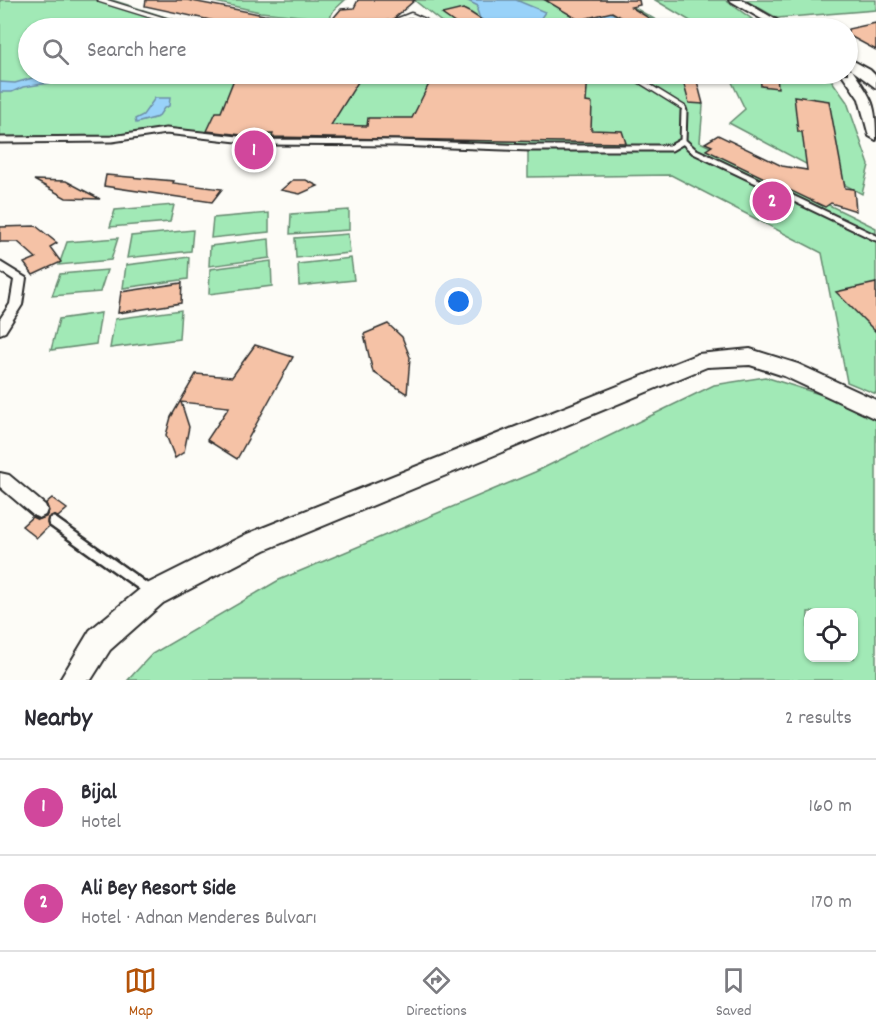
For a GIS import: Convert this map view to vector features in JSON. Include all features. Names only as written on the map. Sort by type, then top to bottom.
[{"type":"street","points":[[734,0],[766,18]]},
{"type":"street","points":[[858,69],[866,73],[876,84]]},
{"type":"street","points":[[856,84],[866,99],[876,136]]},
{"type":"street","points":[[0,266],[20,278],[16,305],[0,329]]},
{"type":"street","points":[[74,680],[100,640],[154,594],[256,542],[705,359],[750,357],[791,370],[876,410]]},
{"type":"street","points":[[1,475],[39,510]]},
{"type":"lane","points":[[100,0],[158,18]]},
{"type":"lane","points":[[401,18],[414,15],[420,18]]},
{"type":"lane","points":[[644,84],[684,108],[683,141],[694,151],[876,238]]},
{"type":"lane","points":[[0,140],[112,139],[166,131],[264,142],[396,143],[531,148],[671,148],[683,141]]},
{"type":"lane","points":[[53,522],[154,594]]},
{"type":"green space","points":[[0,0],[112,0],[169,18],[18,18],[18,84],[691,84],[703,106],[700,142],[876,228],[876,394],[847,382],[822,253],[671,175],[528,177],[528,147],[262,139],[168,129],[109,136],[0,139]]},
{"type":"green space","points":[[216,0],[345,0],[334,10],[330,18],[260,12],[215,2]]},
{"type":"green space","points":[[414,0],[621,0],[652,18],[436,18]]},
{"type":"green space","points":[[655,0],[725,0],[751,18],[685,18]]},
{"type":"green space","points":[[745,0],[876,0],[876,10],[777,18]]},
{"type":"green space","points":[[733,84],[834,84],[847,102],[869,165],[862,194],[729,123],[745,109]]},
{"type":"green space","points":[[174,205],[170,222],[110,227],[115,210]]},
{"type":"green space","points":[[349,210],[349,230],[290,234],[291,214]]},
{"type":"green space","points":[[269,213],[269,232],[211,238],[213,218]]},
{"type":"green space","points":[[193,230],[191,251],[127,258],[131,236]]},
{"type":"green space","points":[[348,234],[350,253],[296,258],[295,238]]},
{"type":"green space","points":[[118,238],[111,260],[59,265],[67,242]]},
{"type":"green space","points":[[269,239],[270,258],[209,266],[210,246]]},
{"type":"green space","points":[[189,257],[188,279],[123,288],[126,265]]},
{"type":"green space","points":[[351,258],[354,280],[299,286],[298,264]]},
{"type":"green space","points":[[271,261],[272,286],[209,294],[210,269]]},
{"type":"green space","points":[[107,270],[100,292],[52,296],[60,274]]},
{"type":"green space","points":[[181,310],[179,339],[110,348],[115,319]]},
{"type":"green space","points":[[101,313],[96,344],[51,350],[59,319]]},
{"type":"green space","points":[[765,377],[851,404],[876,418],[876,680],[128,680],[152,654],[279,580],[535,472],[714,385]]},
{"type":"water","points":[[466,0],[516,0],[545,12],[541,18],[480,18],[478,6]]},
{"type":"water","points":[[602,6],[619,18],[592,18],[595,16],[590,12]]},
{"type":"water","points":[[0,82],[43,84],[23,87],[12,92],[0,92]]},
{"type":"water","points":[[155,98],[170,98],[169,106],[164,108],[158,117],[136,123],[135,119],[143,115]]},
{"type":"building","points":[[146,0],[187,0],[264,15],[299,18],[201,18],[145,6]]},
{"type":"building","points":[[358,0],[415,0],[394,18],[333,18],[341,9],[354,8]]},
{"type":"building","points":[[545,0],[639,0],[640,5],[631,7],[649,18],[622,18],[612,12],[587,18],[576,18]]},
{"type":"building","points":[[463,9],[479,18],[448,18],[442,14]]},
{"type":"building","points":[[876,23],[876,50],[858,40],[858,27]]},
{"type":"building","points":[[232,84],[357,84],[331,125],[367,126],[368,118],[412,118],[429,84],[587,84],[586,102],[592,103],[591,130],[622,131],[626,143],[272,137],[273,134],[242,135],[207,131],[216,112],[221,112]]},
{"type":"building","points":[[684,84],[698,84],[703,104],[689,103]]},
{"type":"building","points":[[761,84],[778,84],[778,88],[761,86]]},
{"type":"building","points":[[794,96],[829,101],[845,188],[854,189],[856,211],[831,203],[825,207],[706,150],[712,146],[705,143],[718,135],[782,166],[807,170],[802,132],[798,132]]},
{"type":"building","points":[[106,175],[174,181],[173,183],[222,189],[212,202],[104,186]]},
{"type":"building","points":[[34,180],[66,181],[100,199],[66,198]]},
{"type":"building","points":[[293,180],[306,180],[318,186],[300,194],[281,190]]},
{"type":"building","points":[[36,226],[57,243],[50,247],[61,262],[33,275],[24,263],[36,258],[18,242],[0,242],[0,227]]},
{"type":"building","points":[[182,283],[181,303],[118,313],[121,292]]},
{"type":"building","points":[[876,283],[876,332],[836,292]]},
{"type":"building","points":[[388,324],[402,337],[410,357],[407,394],[373,372],[364,334]]},
{"type":"building","points":[[255,345],[293,357],[237,459],[207,440],[229,407],[181,402],[189,427],[184,452],[175,458],[166,435],[171,417],[196,374],[232,377]]},
{"type":"building","points":[[52,498],[67,509],[58,517],[53,515],[48,518],[48,527],[37,538],[22,526],[32,517],[38,520],[46,517],[49,511],[46,503]]},
{"type":"place","name":"Bijal","points":[[254,150]]},
{"type":"place","name":"Ali Bey Resort Side","points":[[772,201]]}]
